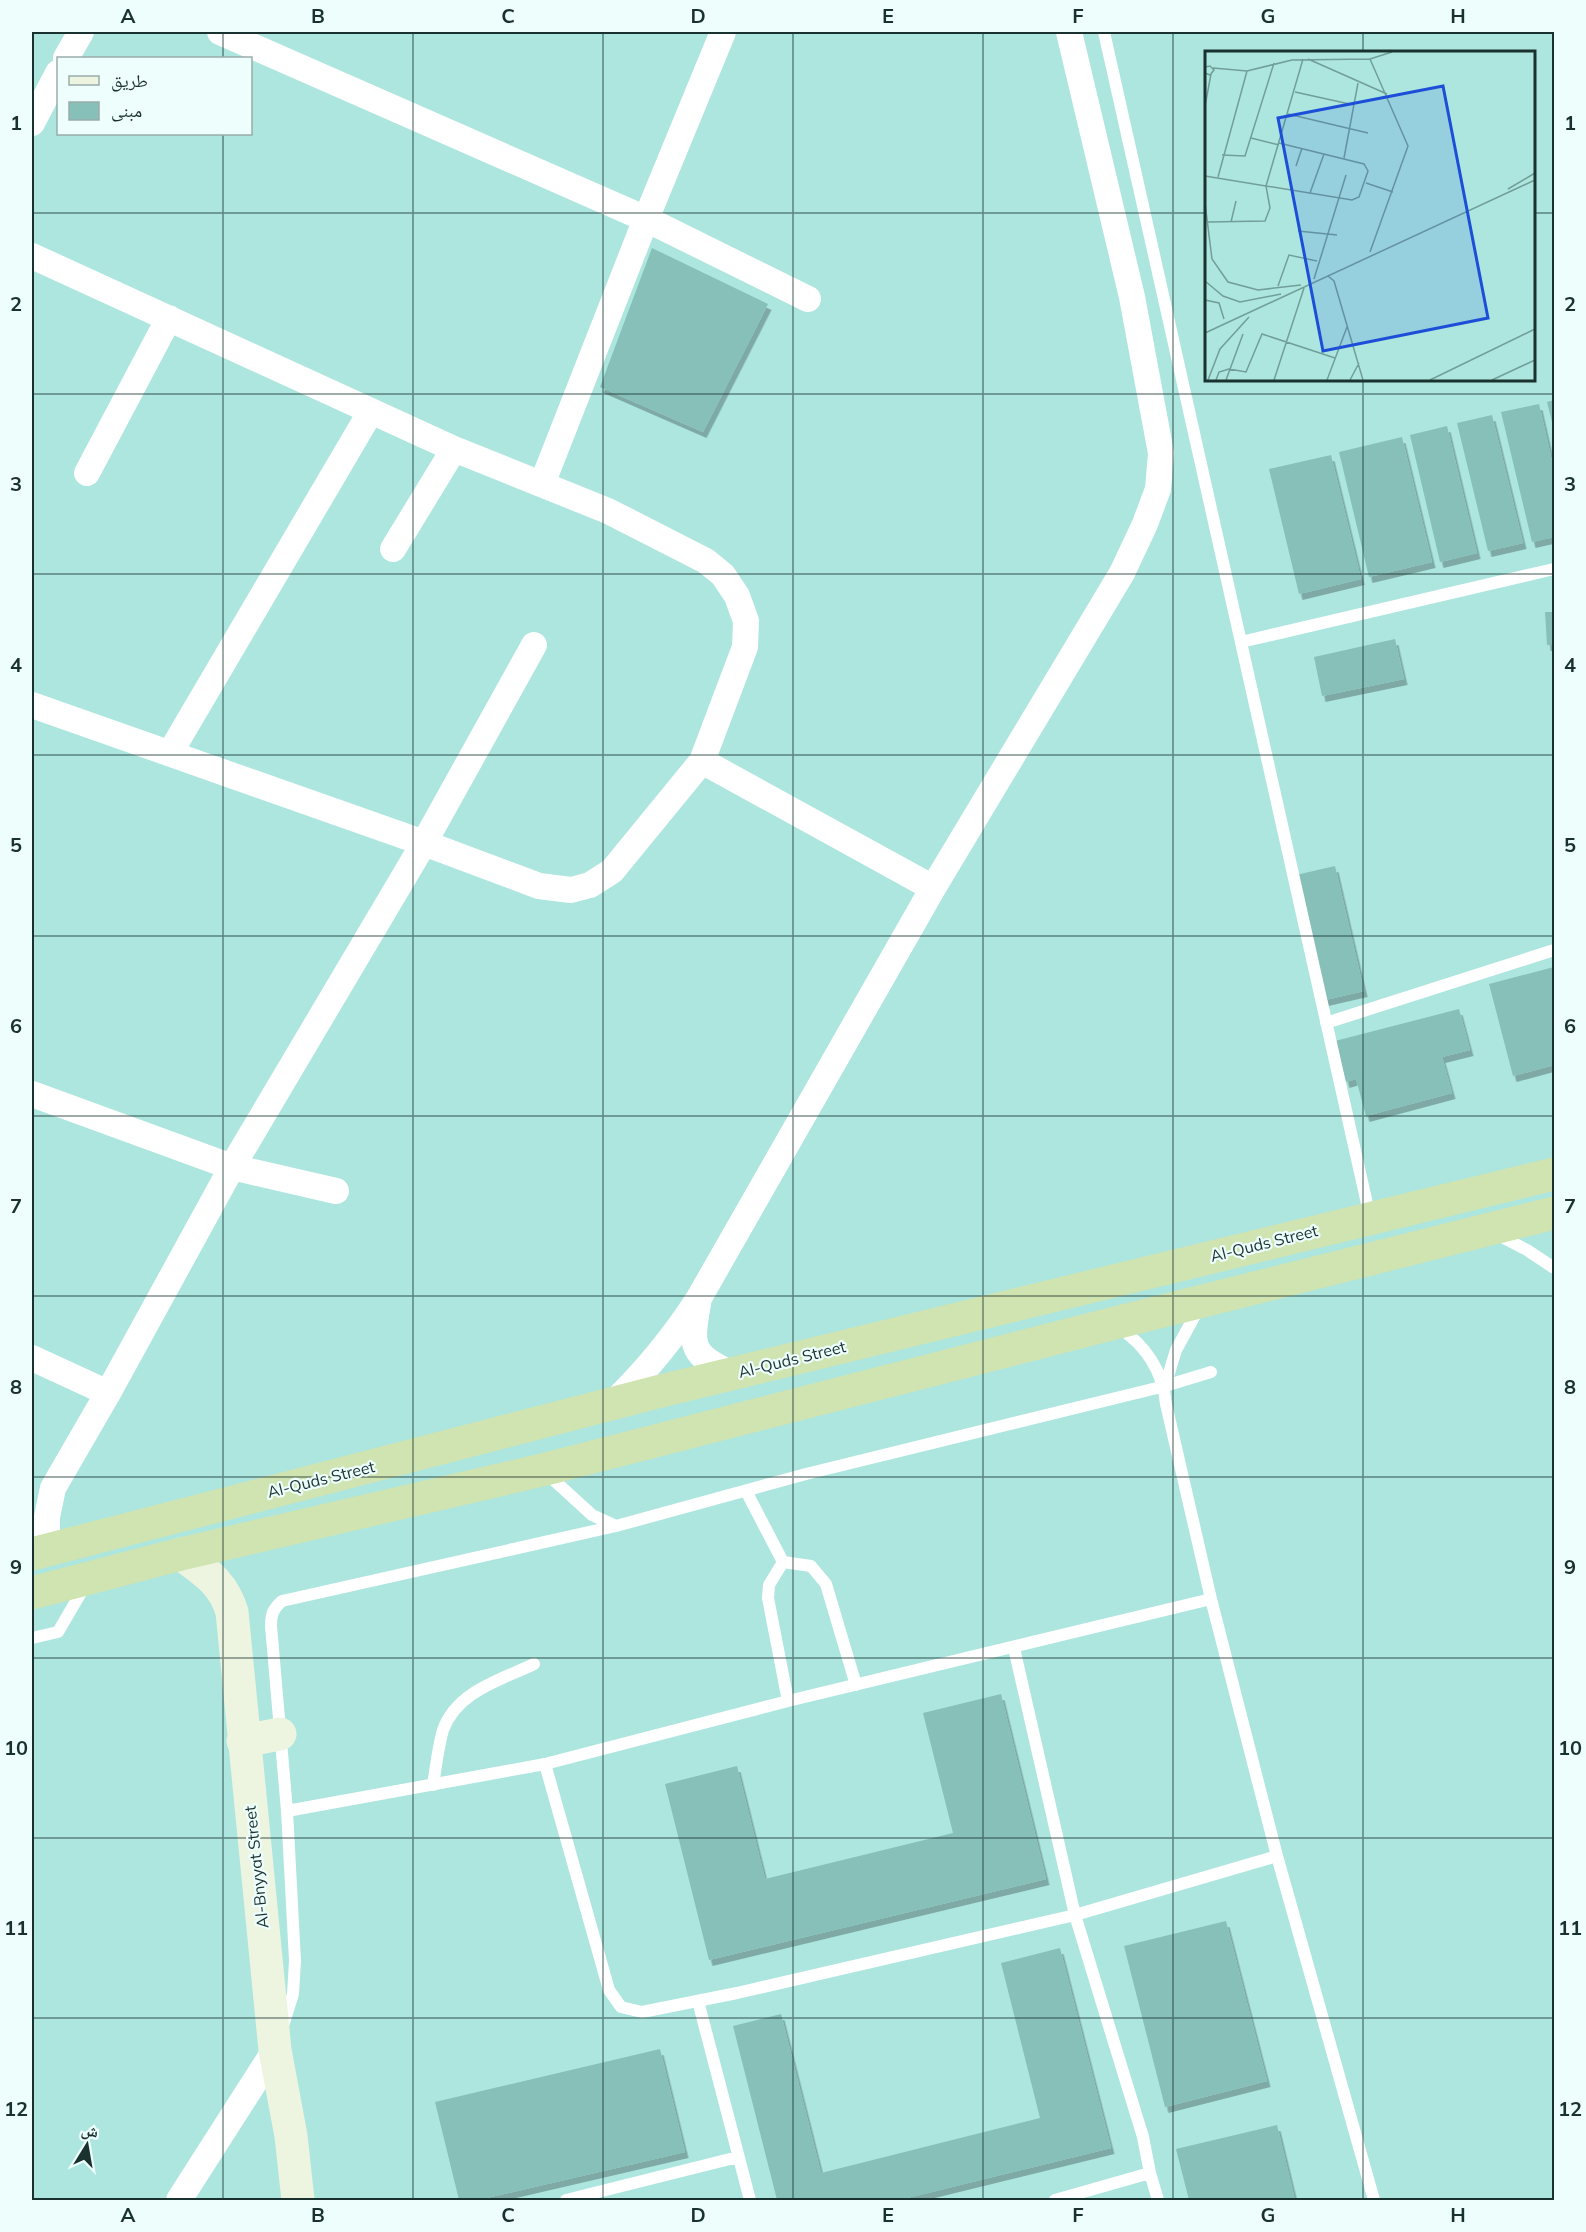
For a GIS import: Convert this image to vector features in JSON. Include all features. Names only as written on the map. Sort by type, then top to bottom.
[{"type":"highway","name":"Al-Quds Street","points":[[36,1552],[732,1374],[1554,1174]]},
{"type":"highway","points":[[32,1593],[181,1554],[542,1470],[1554,1213]]},
{"type":"main road","name":"Al-Bnyyat Street","points":[[181,1554],[220,1585],[228,1597],[232,1612],[275,2050],[291,2136],[298,2200]]},
{"type":"main road","points":[[243,1741],[280,1734]]},
{"type":"street","points":[[67,57],[81,32]]},
{"type":"street","points":[[220,32],[646,219],[808,299]]},
{"type":"street","points":[[542,484],[646,219],[723,32]]},
{"type":"street","points":[[612,1404],[657,1358],[699,1298],[933,888],[1122,573],[1145,524],[1158,489],[1161,453],[1137,320],[1069,32]]},
{"type":"street","points":[[32,123],[57,75]]},
{"type":"street","points":[[32,256],[454,449],[609,511],[705,561],[723,575],[737,596],[746,621],[745,647],[702,761],[612,871],[590,885],[571,890],[539,886],[424,843],[32,705]]},
{"type":"street","points":[[87,473],[169,318]]},
{"type":"street","points":[[170,753],[371,411]]},
{"type":"street","points":[[393,549],[454,449]]},
{"type":"street","points":[[36,1552],[53,1488],[108,1394],[232,1167],[424,843],[534,645]]},
{"type":"street","points":[[702,761],[933,888]]},
{"type":"street","points":[[32,1094],[232,1167],[336,1191]]},
{"type":"street","points":[[699,1298],[694,1327],[695,1346],[707,1361],[732,1374]]},
{"type":"street","points":[[32,1358],[108,1394]]},
{"type":"street","points":[[179,2200],[275,2050]]},
{"type":"lane","points":[[1104,32],[1370,1217]]},
{"type":"lane","points":[[1241,642],[1554,569]]},
{"type":"lane","points":[[1326,1023],[1554,950]]},
{"type":"lane","points":[[1487,1230],[1527,1250],[1554,1268]]},
{"type":"lane","points":[[1204,1302],[1184,1333],[1173,1359],[1165,1386],[1166,1404],[1211,1599],[1277,1856],[1374,2200]]},
{"type":"lane","points":[[1111,1324],[1124,1331],[1144,1350],[1165,1386]]},
{"type":"lane","points":[[275,2050],[289,2010],[294,1983],[286,1811],[271,1615],[282,1601],[616,1526],[806,1474],[1165,1386],[1211,1372]]},
{"type":"lane","points":[[542,1470],[592,1515],[616,1526]]},
{"type":"lane","points":[[746,1491],[783,1562]]},
{"type":"lane","points":[[783,1562],[811,1566],[826,1584],[856,1685]]},
{"type":"lane","points":[[783,1562],[769,1585],[768,1598],[788,1701]]},
{"type":"lane","points":[[32,1638],[58,1632],[89,1578]]},
{"type":"lane","points":[[286,1811],[545,1764],[788,1701],[1211,1599]]},
{"type":"lane","points":[[1014,1648],[1075,1915],[1143,2137],[1158,2200]]},
{"type":"lane","points":[[433,1785],[442,1733],[458,1705],[476,1691],[534,1664]]},
{"type":"lane","points":[[545,1764],[609,1990],[621,2007],[642,2012],[1075,1915],[1277,1856]]},
{"type":"lane","points":[[698,2001],[750,2200]]},
{"type":"lane","points":[[566,2200],[738,2157]]},
{"type":"lane","points":[[1055,2200],[1150,2173]]},
{"type":"building","points":[[652,248],[768,304],[703,432],[600,387]]},
{"type":"building","points":[[1554,400],[1554,430],[1547,402]]},
{"type":"building","points":[[1539,404],[1554,470],[1554,537],[1532,542],[1501,412]]},
{"type":"building","points":[[1492,415],[1523,543],[1488,551],[1457,423]]},
{"type":"building","points":[[1447,426],[1477,553],[1440,562],[1410,435]]},
{"type":"building","points":[[1402,437],[1432,562],[1369,577],[1339,452]]},
{"type":"building","points":[[1331,455],[1361,579],[1299,594],[1269,469]]},
{"type":"building","points":[[1545,612],[1554,612],[1554,645],[1547,645]]},
{"type":"building","points":[[1395,639],[1404,679],[1322,696],[1314,657]]},
{"type":"building","points":[[1335,866],[1364,991],[1325,1000],[1296,875]]},
{"type":"building","points":[[1554,967],[1554,997],[1551,998],[1554,1011],[1554,1065],[1513,1076],[1489,984]]},
{"type":"building","points":[[1459,1009],[1470,1050],[1442,1057],[1452,1093],[1366,1116],[1356,1079],[1346,1082],[1335,1041]]},
{"type":"building","points":[[1001,1694],[1046,1879],[709,1960],[665,1784],[737,1766],[765,1879],[953,1833],[923,1713]]},
{"type":"building","points":[[1226,1921],[1267,2081],[1165,2107],[1124,1946]]},
{"type":"building","points":[[1060,1948],[1111,2148],[899,2200],[777,2200],[733,2026],[781,2014],[821,2173],[1040,2118],[1001,1963]]},
{"type":"building","points":[[660,2049],[685,2152],[478,2200],[459,2200],[435,2102]]},
{"type":"building","points":[[1277,2125],[1295,2200],[1189,2200],[1176,2149]]}]
